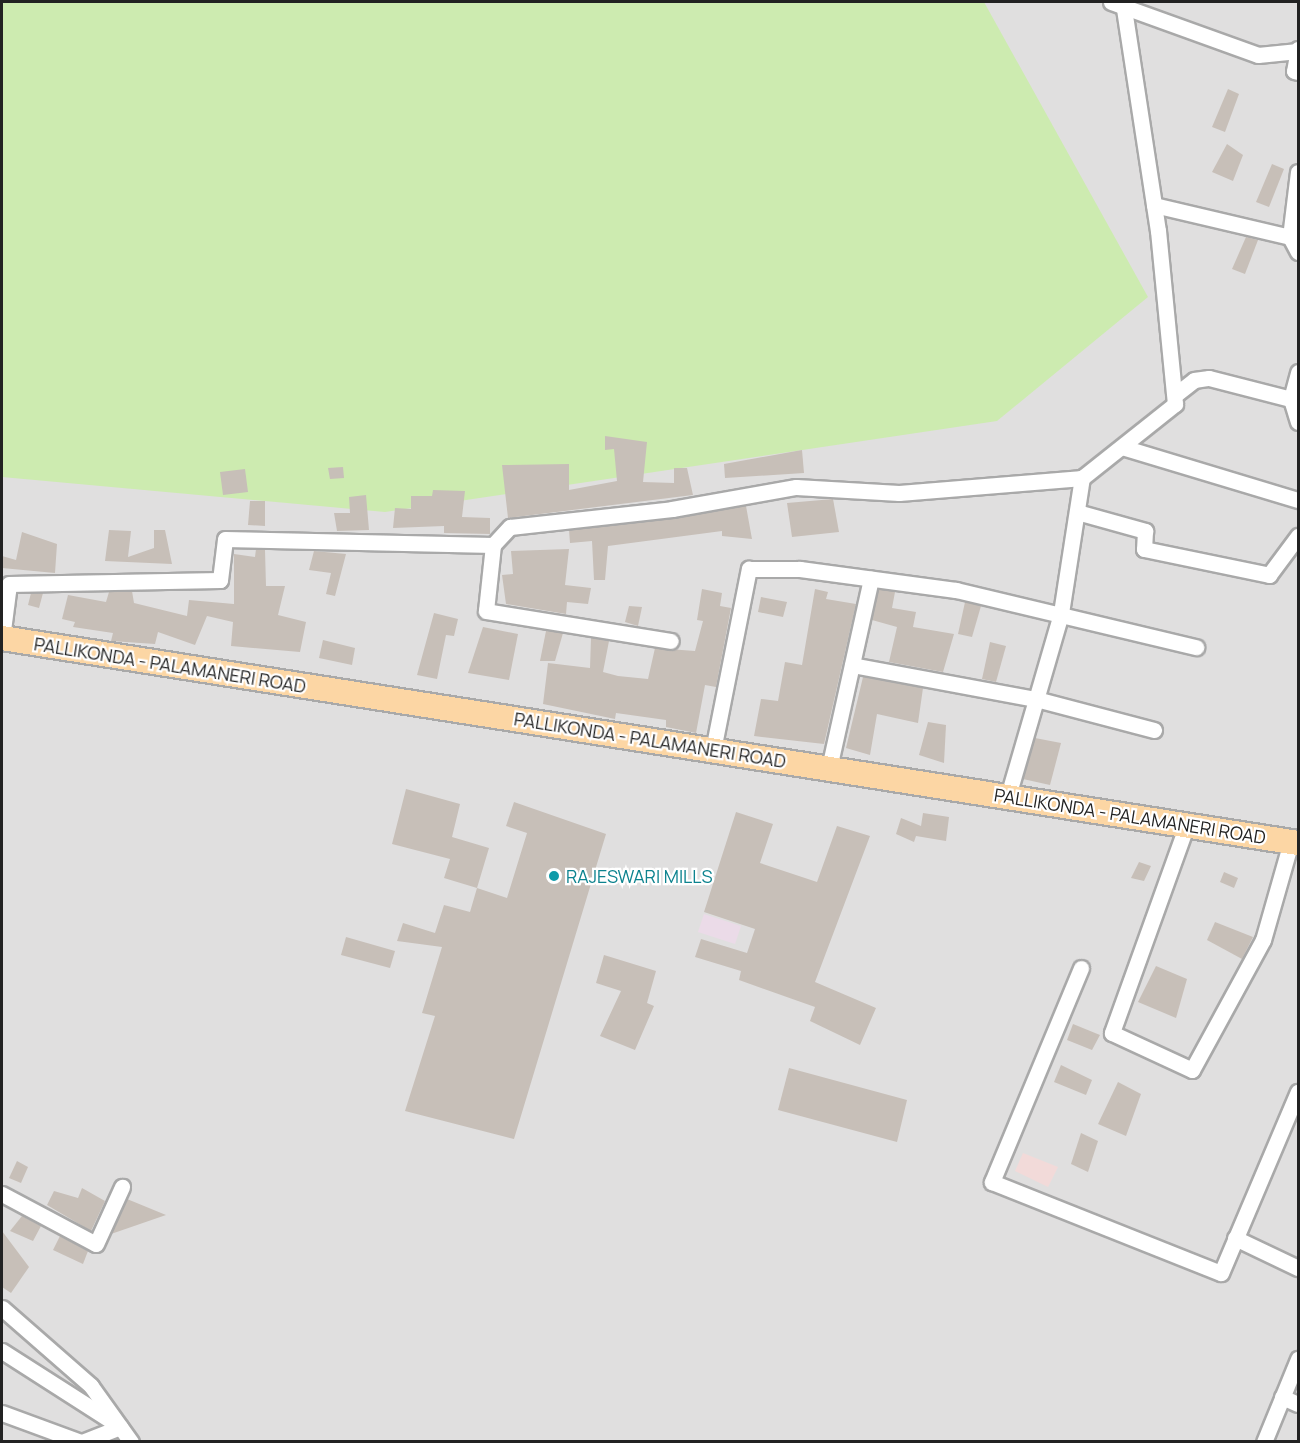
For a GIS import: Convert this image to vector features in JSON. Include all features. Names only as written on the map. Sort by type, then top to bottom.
[{"type":"main road","name":"PALLIKONDA - PALAMANERI ROAD","points":[[2,638],[1008,796],[1186,827],[1295,842]]},
{"type":"street","points":[[1119,2],[1258,55],[1298,50],[1294,71],[1299,72]]},
{"type":"street","points":[[671,641],[486,611],[493,545],[510,527],[672,509],[796,487],[899,493],[1082,478],[1175,404],[1154,205],[1119,2]]},
{"type":"street","points":[[1298,169],[1290,237],[1299,252]]},
{"type":"street","points":[[1154,205],[1290,237]]},
{"type":"street","points":[[1299,372],[1291,399],[1299,422]]},
{"type":"street","points":[[1175,395],[1194,380],[1209,378],[1291,399]]},
{"type":"street","points":[[1122,447],[1299,500]]},
{"type":"street","points":[[1008,796],[1061,614],[1082,478]]},
{"type":"street","points":[[1077,512],[1145,531],[1144,549],[1269,575],[1299,536]]},
{"type":"street","points":[[2,638],[9,584],[220,580],[225,539],[493,545]]},
{"type":"street","points":[[713,750],[749,569],[871,579],[1061,614],[1196,647]]},
{"type":"street","points":[[829,768],[871,579]]},
{"type":"street","points":[[852,665],[1036,699],[1154,730]]},
{"type":"street","points":[[1186,827],[1112,1033],[1192,1070],[1263,940],[1295,842]]},
{"type":"street","points":[[1081,968],[992,1182],[1221,1273],[1299,1092]]},
{"type":"street","points":[[2,1194],[96,1244],[122,1188]]},
{"type":"street","points":[[1235,1238],[1299,1268]]},
{"type":"street","points":[[2,1308],[91,1386],[131,1442]]},
{"type":"street","points":[[3,1353],[120,1427]]},
{"type":"street","points":[[1264,1442],[1299,1359]]},
{"type":"street","points":[[1282,1398],[1299,1404]]},
{"type":"street","points":[[2,1413],[81,1442],[120,1427]]},
{"type":"shaded area","points":[[2,2],[1298,2],[1298,1441],[2,1442]]},
{"type":"shaded area","points":[[704,914],[741,926],[735,944],[698,932]]},
{"type":"shaded area","points":[[1023,1153],[1058,1167],[1048,1187],[1015,1171]]},
{"type":"green space","points":[[2,2],[984,2],[1148,297],[997,421],[385,512],[2,477]]},
{"type":"building","points":[[1228,89],[1239,94],[1225,132],[1212,127]]},
{"type":"building","points":[[1227,144],[1243,155],[1233,181],[1212,172]]},
{"type":"building","points":[[1272,164],[1284,169],[1269,207],[1256,202]]},
{"type":"building","points":[[1246,237],[1258,240],[1245,274],[1232,269]]},
{"type":"building","points":[[605,436],[647,442],[643,482],[674,483],[674,468],[687,468],[693,495],[508,518],[502,465],[569,464],[569,490],[617,481],[614,449],[605,450]]},
{"type":"building","points":[[802,450],[804,473],[725,478],[724,464]]},
{"type":"building","points":[[343,467],[344,478],[330,479],[328,468]]},
{"type":"building","points":[[245,469],[248,492],[223,495],[220,472]]},
{"type":"building","points":[[433,490],[465,491],[462,517],[490,518],[490,534],[444,533],[444,526],[393,528],[395,508],[411,509],[411,496],[432,496]]},
{"type":"building","points":[[366,495],[369,530],[337,531],[334,513],[350,513],[349,497]]},
{"type":"building","points":[[833,499],[839,532],[792,537],[787,503]]},
{"type":"building","points":[[250,501],[265,501],[265,526],[248,525]]},
{"type":"building","points":[[746,506],[752,539],[722,536],[722,531],[608,546],[605,580],[594,580],[592,541],[570,543],[569,530]]},
{"type":"building","points":[[109,530],[131,531],[128,557],[154,548],[154,530],[165,530],[172,564],[105,561]]},
{"type":"building","points":[[22,532],[57,544],[55,573],[2,568],[2,556],[16,560]]},
{"type":"building","points":[[256,549],[265,550],[266,586],[285,586],[278,615],[306,622],[300,652],[231,646],[233,622],[207,616],[195,645],[158,632],[155,644],[111,641],[113,633],[73,627],[75,622],[62,619],[68,595],[106,602],[109,592],[132,591],[134,603],[187,616],[189,600],[234,604],[234,554],[255,557]]},
{"type":"building","points":[[569,549],[565,585],[591,588],[588,604],[567,602],[566,614],[506,604],[502,575],[513,574],[511,551]]},
{"type":"building","points":[[314,551],[346,554],[335,596],[326,594],[331,573],[309,570]]},
{"type":"building","points":[[702,589],[722,593],[720,606],[731,608],[716,687],[705,685],[696,733],[666,727],[666,720],[616,713],[615,719],[543,704],[548,663],[590,668],[591,638],[609,641],[603,672],[618,676],[648,679],[655,648],[695,651],[703,621],[697,620]]},
{"type":"building","points":[[815,589],[828,592],[826,599],[856,604],[824,744],[754,736],[761,699],[778,701],[785,662],[802,665]]},
{"type":"building","points":[[879,589],[895,592],[892,608],[916,612],[913,627],[954,634],[943,672],[889,662],[897,627],[872,620]]},
{"type":"building","points":[[31,593],[43,593],[39,608],[28,605]]},
{"type":"building","points":[[761,597],[787,602],[783,617],[758,612]]},
{"type":"building","points":[[965,602],[981,606],[972,637],[958,634]]},
{"type":"building","points":[[629,606],[642,607],[638,626],[625,622]]},
{"type":"building","points":[[434,613],[458,619],[454,636],[446,635],[437,679],[417,675]]},
{"type":"building","points":[[483,627],[518,634],[509,680],[468,673]]},
{"type":"building","points":[[546,631],[563,633],[555,661],[540,661]]},
{"type":"building","points":[[323,640],[355,648],[352,665],[319,658]]},
{"type":"building","points":[[990,642],[1006,646],[996,682],[982,679]]},
{"type":"building","points":[[863,677],[923,688],[918,723],[877,714],[870,755],[846,748]]},
{"type":"building","points":[[928,722],[946,725],[944,763],[919,755]]},
{"type":"building","points":[[1035,738],[1061,743],[1050,785],[1023,779]]},
{"type":"building","points":[[406,789],[460,804],[452,837],[489,848],[477,888],[444,878],[450,859],[392,844]]},
{"type":"building","points":[[514,802],[606,834],[514,1139],[405,1111],[435,1016],[422,1013],[442,947],[397,941],[403,923],[435,933],[444,905],[470,912],[477,888],[507,898],[527,833],[506,826]]},
{"type":"building","points":[[736,812],[773,824],[760,863],[817,882],[837,826],[870,836],[815,982],[876,1008],[860,1045],[810,1021],[815,1007],[739,980],[741,971],[695,957],[701,939],[747,953],[755,929],[704,912]]},
{"type":"building","points":[[923,813],[949,817],[946,841],[916,836],[914,842],[896,834],[901,818],[921,826]]},
{"type":"building","points":[[1139,862],[1151,866],[1144,881],[1131,878]]},
{"type":"building","points":[[1224,872],[1238,878],[1234,888],[1220,882]]},
{"type":"building","points":[[1215,922],[1253,937],[1242,959],[1207,940]]},
{"type":"building","points":[[346,937],[395,951],[390,968],[341,955]]},
{"type":"building","points":[[604,955],[656,971],[647,1003],[654,1006],[635,1050],[600,1036],[621,991],[596,983]]},
{"type":"building","points":[[1156,966],[1187,979],[1176,1018],[1138,1002]]},
{"type":"building","points":[[1073,1024],[1100,1035],[1092,1050],[1067,1040]]},
{"type":"building","points":[[1061,1065],[1092,1080],[1086,1095],[1054,1082]]},
{"type":"building","points":[[789,1068],[907,1100],[897,1142],[778,1110]]},
{"type":"building","points":[[1118,1082],[1141,1094],[1126,1136],[1098,1124]]},
{"type":"building","points":[[1081,1133],[1098,1141],[1088,1172],[1071,1164]]},
{"type":"building","points":[[17,1161],[28,1167],[21,1183],[9,1178]]},
{"type":"building","points":[[82,1188],[105,1201],[91,1231],[47,1205],[54,1191],[78,1198]]},
{"type":"building","points":[[127,1199],[166,1215],[111,1234]]},
{"type":"building","points":[[22,1216],[41,1226],[33,1241],[10,1231]]},
{"type":"building","points":[[2,1231],[29,1267],[11,1293],[2,1287]]},
{"type":"building","points":[[60,1236],[88,1251],[83,1264],[53,1250]]},
{"type":"place","name":"RAJESWARI MILLS","points":[[554,876]]}]
